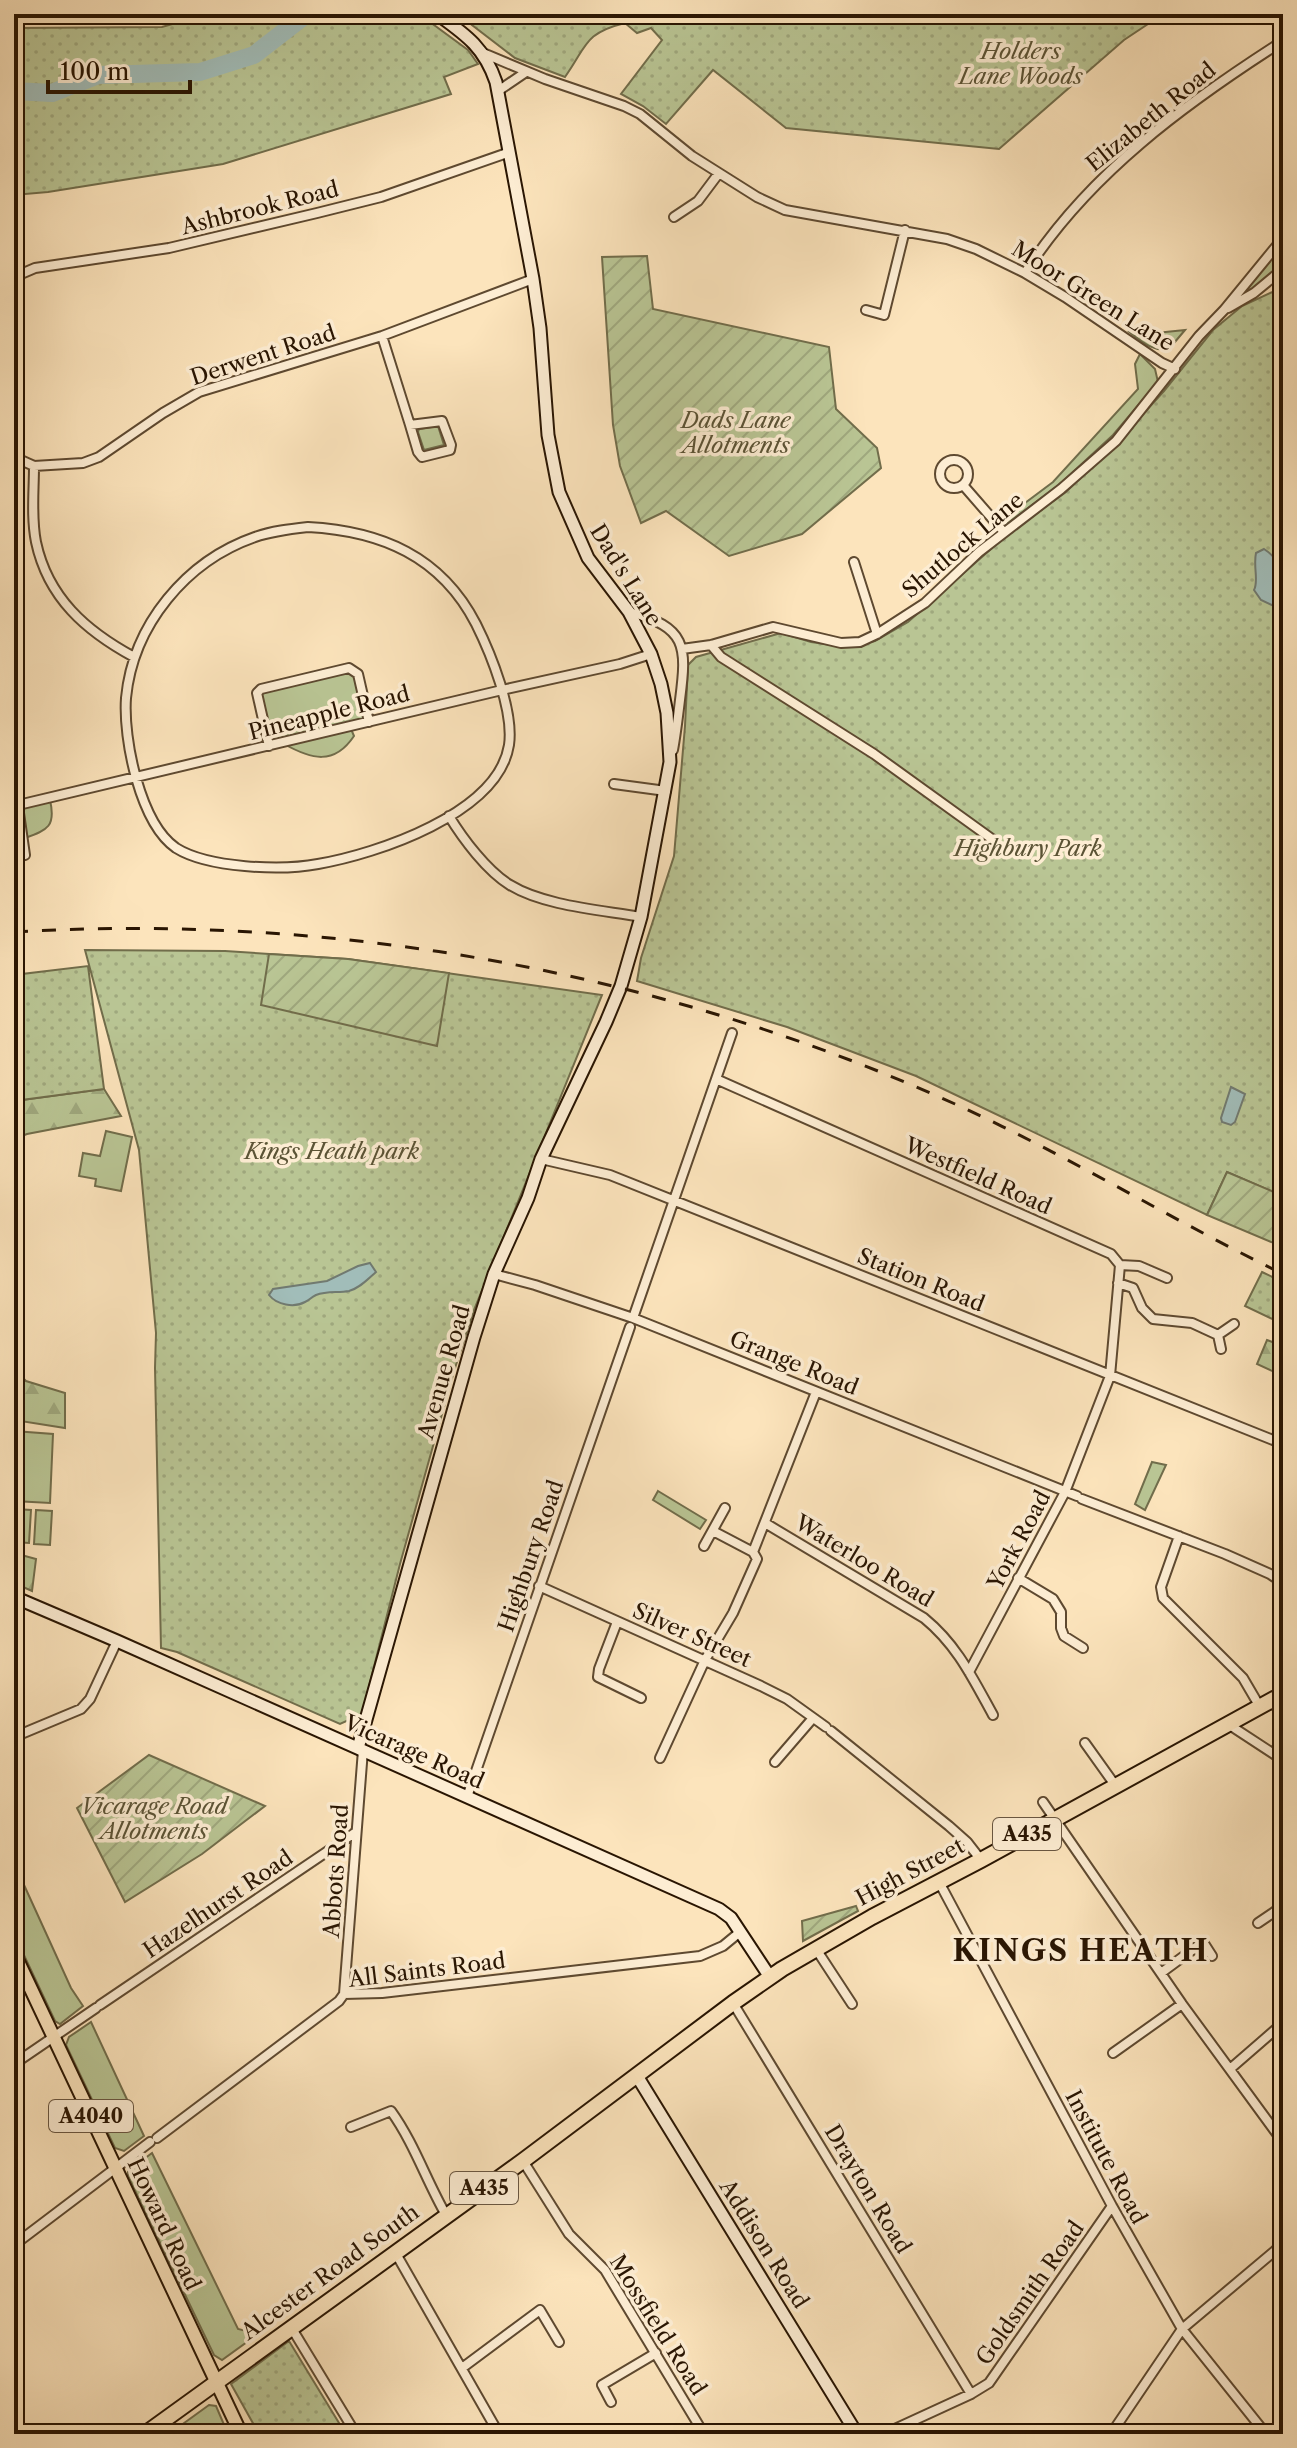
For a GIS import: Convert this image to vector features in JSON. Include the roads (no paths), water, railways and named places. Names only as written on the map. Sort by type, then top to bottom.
[{"type":"highway","name":"High Street","points":[[770,1977],[815,1948],[1283,1694]]},
{"type":"highway","name":"A435","points":[[733,2003],[770,1977]]},
{"type":"highway","name":"Alcester Road South","points":[[145,2434],[523,2161],[733,2003]]},
{"type":"main road","name":"Howard Road","points":[[14,1953],[216,2381]]},
{"type":"main road","name":"A4040","points":[[216,2381],[241,2434]]},
{"type":"street","name":"Moor Green Lane","points":[[437,14],[472,39],[483,53],[526,72],[624,106],[646,119],[692,156],[757,197],[785,210],[905,230],[976,249],[1065,297],[1175,369],[1199,336],[1283,238]]},
{"type":"street","name":"Elizabeth Road","points":[[1025,273],[1088,193],[1144,140],[1223,80],[1283,41]]},
{"type":"street","name":"Dad's Lane","points":[[483,53],[498,91],[533,279],[548,435],[559,492],[588,558],[629,612],[651,654],[667,713],[670,762],[666,791],[641,917],[621,986],[606,1022]]},
{"type":"street","points":[[498,91],[526,72]]},
{"type":"street","name":"Ashbrook Road","points":[[14,277],[35,268],[169,248],[330,210],[381,197],[510,152]]},
{"type":"street","points":[[674,217],[698,201],[719,173]]},
{"type":"street","points":[[866,310],[884,315],[905,230]]},
{"type":"street","name":"Moor Green Lane","points":[[1224,310],[1254,293],[1283,269]]},
{"type":"street","name":"Derwent Road","points":[[14,457],[34,466],[83,463],[99,457],[199,392],[382,336],[533,279]]},
{"type":"street","points":[[382,336],[418,452],[422,457],[450,450],[442,421],[410,425]]},
{"type":"street","name":"Shutlock Lane","points":[[682,649],[711,645],[773,627],[841,643],[860,642],[877,634],[925,603],[1003,531],[1061,489],[1116,441],[1175,369]]},
{"type":"street","points":[[34,466],[36,539],[43,566],[69,610],[87,628],[134,657]]},
{"type":"street","points":[[963,485],[1003,531]]},
{"type":"street","points":[[308,527],[340,529],[377,538],[407,551],[441,574],[467,606],[483,637],[502,690],[509,745],[503,762],[483,790],[465,806],[422,832],[365,853],[316,865],[277,868],[202,858],[175,847],[158,830],[141,800],[126,712],[134,657],[162,606],[182,581],[202,564],[223,551],[268,534],[308,527]]},
{"type":"street","points":[[854,562],[877,634]]},
{"type":"street","points":[[629,612],[663,624],[674,634],[682,649],[684,671],[670,762]]},
{"type":"street","points":[[711,645],[721,657],[874,754],[992,839]]},
{"type":"street","name":"Pineapple Road","points":[[16,806],[620,664],[651,654]]},
{"type":"street","points":[[269,746],[257,693],[261,689],[349,668],[358,674],[369,722]]},
{"type":"street","points":[[614,784],[666,791]]},
{"type":"street","points":[[16,806],[25,855]]},
{"type":"street","points":[[449,816],[475,854],[507,884],[538,898],[641,917]]},
{"type":"street","name":"Avenue Road","points":[[361,1749],[494,1274],[528,1198],[541,1159],[606,1022]]},
{"type":"street","name":"Highbury Road","points":[[467,1797],[732,1033]]},
{"type":"street","name":"Westfield Road","points":[[716,1079],[1111,1254],[1120,1265],[1139,1266],[1167,1278]]},
{"type":"street","name":"Station Road","points":[[541,1159],[610,1175],[1283,1444]]},
{"type":"street","points":[[1110,1376],[1120,1265]]},
{"type":"street","name":"Grange Road","points":[[494,1274],[535,1285],[816,1392],[1179,1536],[1259,1569],[1283,1583]]},
{"type":"street","points":[[1118,1283],[1133,1288],[1142,1308],[1153,1319],[1192,1323],[1218,1335]]},
{"type":"street","points":[[1218,1335],[1234,1324]]},
{"type":"street","points":[[1218,1335],[1221,1349]]},
{"type":"street","name":"York Road","points":[[969,1672],[1065,1492],[1110,1376]]},
{"type":"street","points":[[753,1552],[816,1392]]},
{"type":"street","points":[[704,1546],[725,1508]]},
{"type":"street","name":"Waterloo Road","points":[[765,1523],[924,1618],[943,1633],[969,1672]]},
{"type":"street","points":[[660,1758],[705,1660],[755,1569],[757,1559],[753,1552],[713,1531]]},
{"type":"street","points":[[1179,1536],[1161,1587],[1163,1598],[1243,1678],[1260,1707]]},
{"type":"street","points":[[1018,1578],[1053,1599],[1061,1612],[1064,1636],[1083,1648]]},
{"type":"street","name":"Silver Street","points":[[539,1586],[774,1692],[828,1729],[949,1826],[981,1860]]},
{"type":"street","name":"Vicarage Road","points":[[14,1597],[719,1909],[731,1918],[770,1977]]},
{"type":"street","points":[[617,1622],[598,1677],[641,1698]]},
{"type":"street","points":[[14,1737],[81,1709],[90,1699],[117,1641]]},
{"type":"street","points":[[969,1672],[993,1715]]},
{"type":"street","points":[[775,1762],[813,1718]]},
{"type":"street","points":[[1227,1724],[1283,1760]]},
{"type":"street","points":[[1085,1743],[1115,1785]]},
{"type":"street","name":"Abbots Road","points":[[344,1994],[361,1749]]},
{"type":"street","points":[[1043,1802],[1182,2004],[1283,2142]]},
{"type":"street","name":"Hazelhurst Road","points":[[14,2064],[356,1832]]},
{"type":"street","name":"Institute Road","points":[[939,1882],[1112,2206],[1182,2329],[1266,2434]]},
{"type":"street","points":[[1258,1923],[1283,1906]]},
{"type":"street","name":"All Saints Road","points":[[14,2245],[339,2001],[344,1994],[382,1993],[700,1956],[723,1946],[740,1932]]},
{"type":"street","points":[[1161,1973],[1203,1942],[1212,1956]]},
{"type":"street","points":[[815,1948],[852,2004]]},
{"type":"street","name":"Drayton Road","points":[[733,2003],[971,2394]]},
{"type":"street","points":[[1113,2053],[1182,2004]]},
{"type":"street","points":[[1230,2069],[1283,2023]]},
{"type":"street","name":"Addison Road","points":[[637,2076],[857,2434]]},
{"type":"street","points":[[351,2127],[391,2111],[410,2141],[446,2215]]},
{"type":"street","name":"Mossfield Road","points":[[523,2161],[569,2234],[605,2270],[704,2434]]},
{"type":"street","name":"Goldsmith Road","points":[[884,2434],[989,2383],[1112,2206]]},
{"type":"street","points":[[1111,2434],[1182,2329],[1283,2244]]},
{"type":"street","points":[[395,2251],[499,2434]]},
{"type":"street","points":[[462,2368],[540,2310],[559,2342]]},
{"type":"street","points":[[291,2327],[356,2434]]},
{"type":"street","points":[[611,2402],[602,2385],[656,2353]]},
{"type":"water","points":[[1264,549],[1278,562],[1281,570],[1283,615],[1261,600],[1254,590],[1256,553]]},
{"type":"water","points":[[1231,1087],[1245,1094],[1235,1122],[1231,1125],[1222,1122],[1221,1118]]},
{"type":"water","points":[[370,1263],[376,1272],[349,1291],[320,1294],[296,1305],[281,1303],[269,1295],[273,1289],[327,1281]]},
{"type":"waterway","points":[[14,91],[52,93],[98,75],[200,72],[254,55],[307,14]]},
{"type":"railway","points":[[14,932],[135,928],[255,932],[376,943],[495,961],[613,986],[730,1018],[844,1058],[955,1104],[1038,1144],[1283,1274]]},
{"type":"district","name":"KINGS HEATH","points":[[1081,1950]]},
{"type":"park label","name":"Holders Lane Woods","points":[[1021,64]]},
{"type":"park label","name":"Dads Lane Allotments","points":[[736,432]]},
{"type":"park label","name":"Highbury Park","points":[[1028,848]]},
{"type":"park label","name":"Kings Heath park","points":[[332,1151]]},
{"type":"park label","name":"Vicarage Road Allotments","points":[[154,1818]]}]
